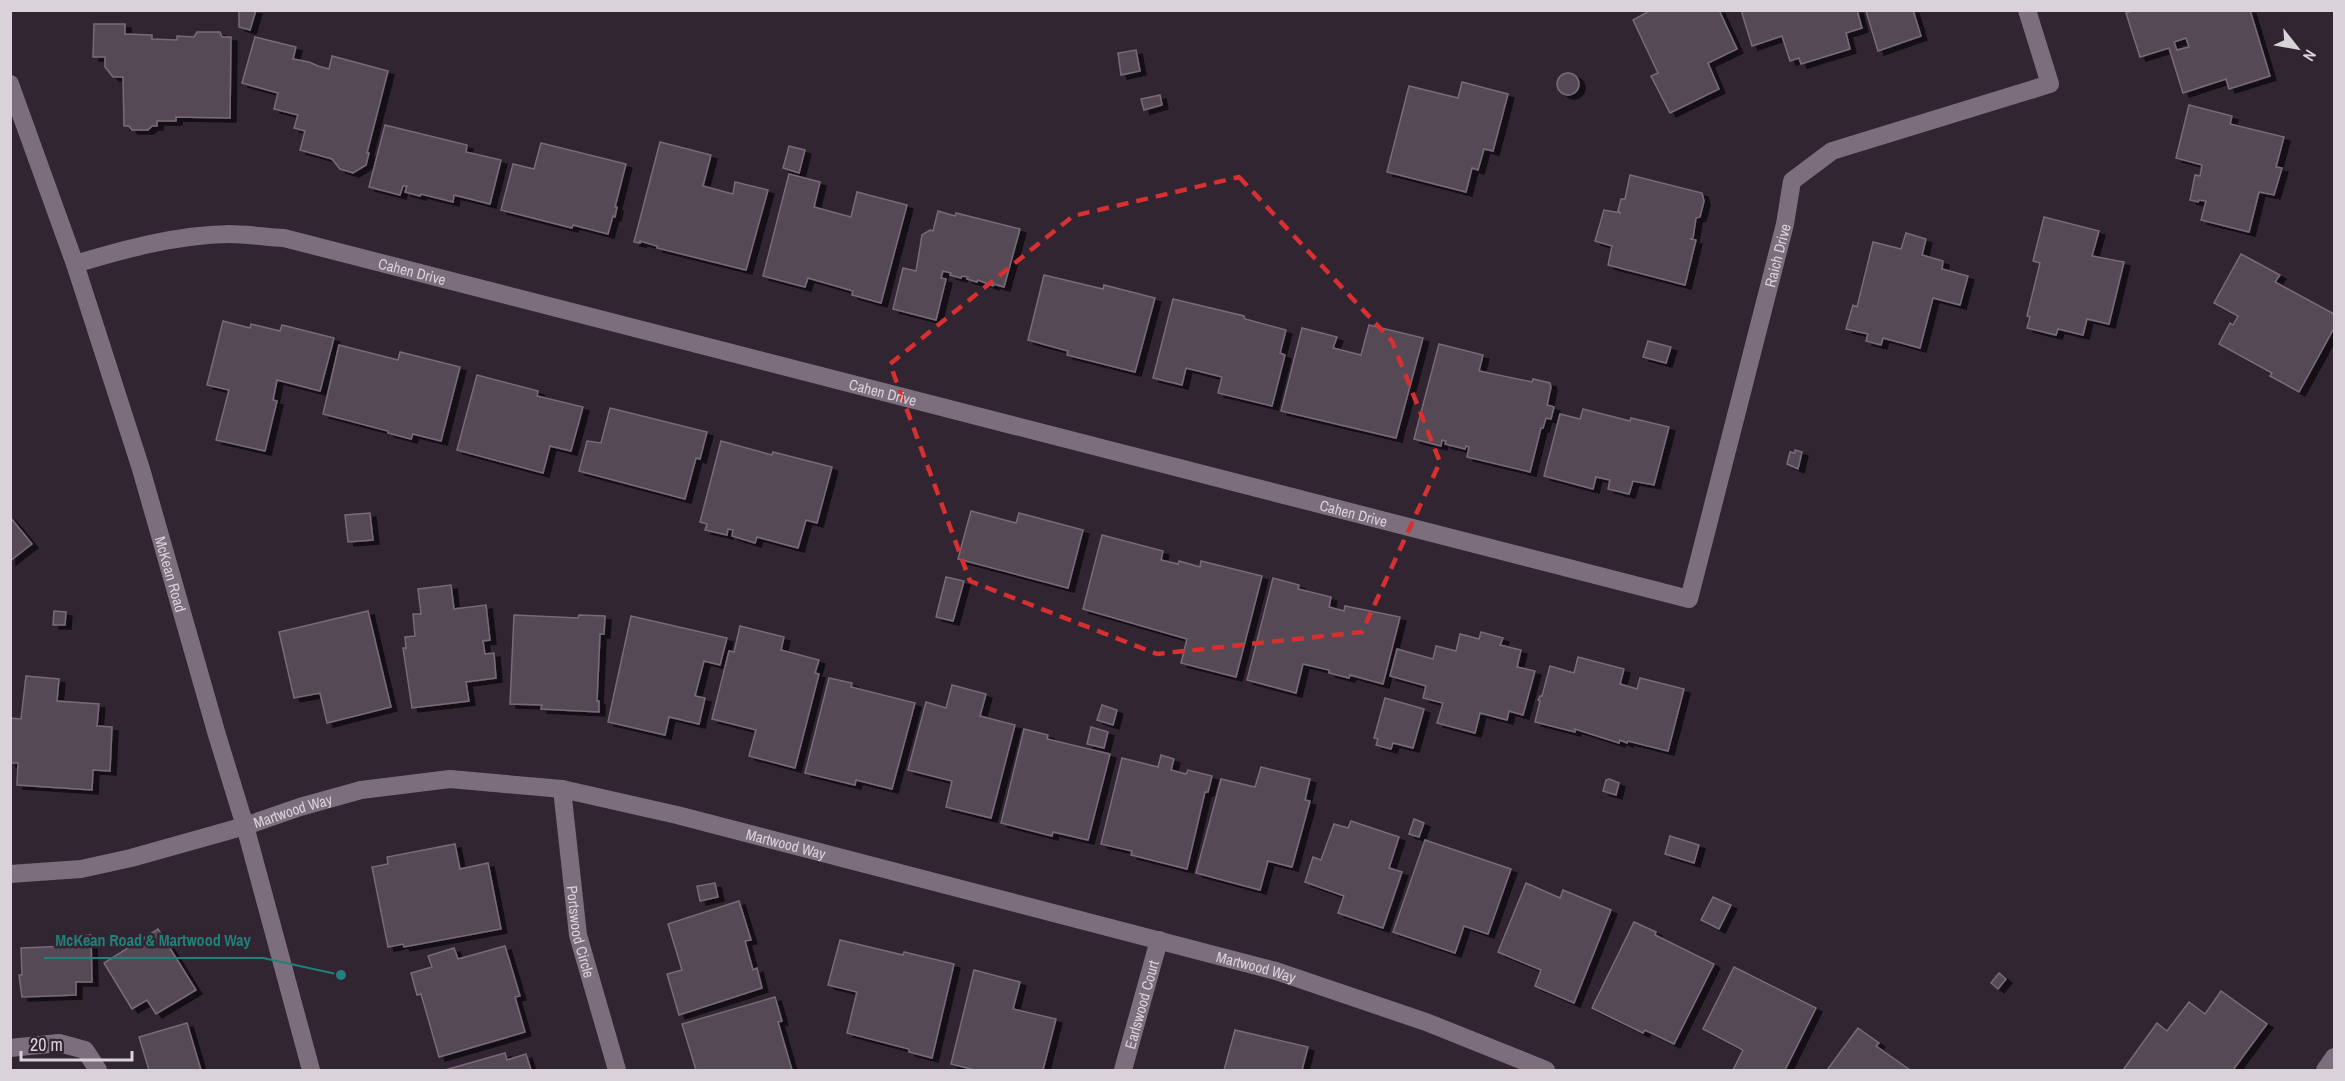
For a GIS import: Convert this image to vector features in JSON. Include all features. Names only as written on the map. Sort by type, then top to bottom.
[{"type":"street","name":"Raich Drive","points":[[1689,599],[1785,225],[1792,181],[1832,151],[2050,84],[2027,10]]},
{"type":"street","name":"McKean Road","points":[[10,84],[75,264],[141,469],[216,735],[245,826],[311,1071]]},
{"type":"street","name":"Cahen Drive","points":[[75,264],[138,245],[180,239],[229,234],[284,238],[1689,599]]},
{"type":"street","name":"Martwood Way","points":[[10,874],[81,869],[131,858],[362,790],[450,779],[562,789],[677,815],[1276,971],[1426,1022],[1546,1071]]},
{"type":"street","name":"Portswood Circle","points":[[562,789],[578,935],[617,1071]]},
{"type":"street","name":"Earlswood Court","points":[[1123,1071],[1159,940]]},
{"type":"street","points":[[10,1048],[59,1042],[85,1050],[98,1071]]},
{"type":"street","points":[[2325,1071],[2334,1057]]},
{"type":"highlighted area","points":[[1239,177],[1392,341],[1440,462],[1362,632],[1157,654],[970,581],[890,364],[1073,216]]},
{"type":"building","points":[[239,10],[256,10],[250,30],[239,27]]},
{"type":"building","points":[[1651,10],[1719,10],[1737,49],[1708,63],[1719,89],[1670,113],[1651,76],[1658,73],[1633,20]]},
{"type":"building","points":[[1741,10],[1857,10],[1862,28],[1846,33],[1850,49],[1801,64],[1799,58],[1790,61],[1782,36],[1752,46]]},
{"type":"building","points":[[1913,10],[1921,36],[1878,51],[1866,11]]},
{"type":"building","points":[[2135,10],[2250,10],[2270,76],[2229,89],[2226,79],[2183,93],[2169,48],[2140,57],[2126,13]],"holes":[[[2186,38],[2189,47],[2177,50],[2174,42]]]},
{"type":"building","points":[[94,24],[125,24],[125,34],[152,35],[152,39],[177,40],[177,36],[194,37],[197,32],[220,32],[222,37],[231,37],[230,118],[176,117],[176,121],[157,121],[157,126],[152,126],[148,130],[132,130],[129,126],[124,126],[123,77],[113,77],[105,67],[105,57],[93,57]]},
{"type":"building","points":[[255,37],[296,47],[293,59],[329,69],[332,56],[388,71],[366,165],[353,173],[340,169],[332,159],[300,150],[305,131],[294,128],[298,115],[274,109],[278,93],[242,83]]},
{"type":"building","points":[[1136,50],[1140,71],[1121,75],[1118,53]]},
{"type":"building","points":[[1568,73],[1576,76],[1579,84],[1576,92],[1568,95],[1560,92],[1557,84],[1560,76]]},
{"type":"building","points":[[1462,82],[1508,94],[1493,151],[1484,149],[1478,170],[1472,168],[1466,192],[1387,172],[1409,86],[1458,98]]},
{"type":"building","points":[[1160,95],[1162,105],[1144,110],[1141,99]]},
{"type":"building","points":[[2189,105],[2232,116],[2230,124],[2284,137],[2276,167],[2282,168],[2274,195],[2259,192],[2249,232],[2201,220],[2206,201],[2190,200],[2195,175],[2200,176],[2202,165],[2176,158]]},
{"type":"building","points":[[385,125],[467,145],[466,152],[501,160],[490,204],[454,195],[453,202],[421,194],[420,196],[405,192],[407,186],[403,186],[400,195],[369,187]]},
{"type":"building","points":[[660,142],[711,155],[703,186],[733,194],[735,182],[768,190],[746,270],[657,248],[657,246],[640,241],[640,243],[634,242]]},
{"type":"building","points":[[541,143],[626,164],[615,207],[617,207],[615,217],[613,216],[608,234],[573,225],[572,228],[501,210],[513,164],[534,169]]},
{"type":"building","points":[[789,146],[805,150],[799,173],[783,168]]},
{"type":"building","points":[[789,174],[820,182],[814,207],[851,217],[857,192],[907,205],[881,303],[852,295],[853,291],[808,278],[805,287],[763,276]]},
{"type":"building","points":[[1630,175],[1702,193],[1704,201],[1700,217],[1696,218],[1693,238],[1690,239],[1696,240],[1685,285],[1608,265],[1612,246],[1595,241],[1604,210],[1621,213],[1618,211],[1621,199],[1625,199]]},
{"type":"building","points":[[938,211],[955,216],[956,213],[1020,229],[1004,287],[993,284],[993,286],[978,280],[977,282],[967,279],[968,277],[962,276],[961,278],[943,271],[941,278],[946,279],[936,320],[893,309],[903,268],[916,271],[922,235],[930,230],[933,231]]},
{"type":"building","points":[[2044,217],[2099,231],[2092,256],[2124,262],[2109,324],[2087,319],[2083,335],[2058,329],[2056,335],[2027,328],[2030,317],[2027,316],[2040,263],[2033,261]]},
{"type":"building","points":[[1906,233],[1926,239],[1922,255],[1943,261],[1942,269],[1968,276],[1960,305],[1933,298],[1920,348],[1883,338],[1881,345],[1866,341],[1868,334],[1846,329],[1853,305],[1857,307],[1873,242],[1901,249]]},
{"type":"building","points":[[2241,254],[2280,275],[2275,282],[2334,314],[2334,328],[2299,392],[2270,376],[2272,373],[2219,344],[2230,323],[2233,325],[2238,316],[2214,303]]},
{"type":"building","points":[[1044,275],[1103,289],[1104,285],[1155,298],[1135,372],[1067,355],[1068,351],[1028,340]]},
{"type":"building","points":[[1173,299],[1244,316],[1245,319],[1286,330],[1280,353],[1285,355],[1272,406],[1218,393],[1222,377],[1186,368],[1182,385],[1153,378]]},
{"type":"building","points":[[223,321],[250,328],[251,324],[280,331],[282,325],[334,338],[320,391],[277,380],[273,400],[277,401],[265,451],[216,440],[229,390],[207,385]]},
{"type":"building","points":[[1369,325],[1423,338],[1396,438],[1281,411],[1302,328],[1337,337],[1333,348],[1361,355]]},
{"type":"building","points":[[1648,341],[1671,347],[1666,363],[1643,357]]},
{"type":"building","points":[[1439,344],[1483,355],[1479,371],[1532,382],[1533,379],[1550,383],[1547,405],[1554,407],[1551,419],[1546,418],[1541,428],[1530,472],[1467,457],[1469,447],[1466,446],[1465,449],[1445,444],[1446,441],[1442,440],[1441,446],[1414,439]]},
{"type":"building","points":[[339,345],[398,360],[400,352],[460,367],[441,441],[413,434],[411,439],[323,414]]},
{"type":"building","points":[[477,375],[538,391],[537,396],[583,407],[571,451],[550,446],[543,473],[457,450]]},
{"type":"building","points":[[610,408],[707,432],[700,459],[696,458],[685,499],[579,471],[587,441],[601,443]]},
{"type":"building","points":[[1583,409],[1630,421],[1631,418],[1669,427],[1654,485],[1633,481],[1629,494],[1608,489],[1610,480],[1596,477],[1593,489],[1544,476],[1560,414],[1580,419]]},
{"type":"building","points":[[721,441],[772,455],[773,452],[832,467],[817,523],[806,520],[798,548],[757,537],[755,543],[732,536],[733,530],[728,529],[727,535],[705,530],[707,524],[700,522]]},
{"type":"building","points":[[1795,450],[1802,452],[1798,469],[1787,464],[1790,452],[1795,453]]},
{"type":"building","points":[[971,511],[1016,523],[1019,513],[1083,530],[1068,588],[958,559]]},
{"type":"building","points":[[370,513],[373,540],[348,542],[345,515]]},
{"type":"building","points":[[10,517],[32,544],[10,561]]},
{"type":"building","points":[[1102,535],[1163,551],[1161,560],[1178,564],[1179,561],[1200,567],[1201,561],[1262,576],[1236,677],[1181,663],[1187,639],[1083,609]]},
{"type":"building","points":[[946,577],[964,581],[953,621],[936,617]]},
{"type":"building","points":[[1273,578],[1299,585],[1298,589],[1331,597],[1329,607],[1344,611],[1345,606],[1400,617],[1383,684],[1350,675],[1349,678],[1329,673],[1329,670],[1303,664],[1296,693],[1247,680]]},
{"type":"building","points":[[451,585],[454,609],[486,605],[490,640],[483,641],[485,654],[494,653],[496,678],[466,682],[469,701],[412,708],[403,648],[406,648],[405,637],[415,636],[413,614],[421,614],[418,589]]},
{"type":"building","points":[[54,611],[66,612],[65,625],[53,625]]},
{"type":"building","points":[[368,611],[391,707],[327,723],[320,693],[294,698],[279,632]]},
{"type":"building","points":[[514,615],[578,618],[579,615],[605,616],[604,634],[600,634],[597,701],[599,701],[599,712],[541,709],[542,705],[510,704]]},
{"type":"building","points":[[631,616],[727,638],[720,665],[704,661],[695,696],[705,698],[699,724],[669,717],[665,735],[608,722]]},
{"type":"building","points":[[740,626],[784,637],[781,650],[819,660],[815,673],[819,674],[795,768],[749,756],[756,730],[712,719],[729,651],[734,652]]},
{"type":"building","points":[[1481,632],[1503,638],[1500,645],[1521,650],[1517,667],[1535,671],[1523,715],[1509,711],[1507,720],[1480,713],[1475,733],[1437,723],[1443,703],[1423,698],[1426,686],[1390,676],[1397,649],[1433,659],[1436,646],[1456,651],[1460,634],[1479,639]]},
{"type":"building","points":[[1578,657],[1624,669],[1620,684],[1637,689],[1640,678],[1684,689],[1668,751],[1628,741],[1627,743],[1620,740],[1619,743],[1575,729],[1575,732],[1535,722],[1540,701],[1538,700],[1542,696],[1550,666],[1574,673]]},
{"type":"building","points":[[26,676],[59,679],[57,701],[99,704],[97,726],[112,727],[110,771],[93,770],[92,790],[17,785],[18,763],[10,763],[10,718],[21,719]]},
{"type":"building","points":[[829,678],[852,683],[851,687],[915,703],[892,789],[856,780],[855,785],[805,773]]},
{"type":"building","points":[[952,685],[986,694],[980,716],[1015,725],[991,818],[946,807],[952,781],[908,770],[926,702],[946,708]]},
{"type":"building","points":[[1385,698],[1424,709],[1413,748],[1393,743],[1391,749],[1376,745],[1378,739],[1374,738]]},
{"type":"building","points":[[1102,705],[1117,710],[1113,725],[1097,720]]},
{"type":"building","points":[[1091,727],[1108,732],[1104,748],[1087,744]]},
{"type":"building","points":[[1024,729],[1048,735],[1047,739],[1110,754],[1088,840],[1053,832],[1052,836],[1001,823]]},
{"type":"building","points":[[1161,755],[1174,759],[1171,770],[1186,774],[1188,770],[1212,776],[1208,792],[1205,792],[1187,869],[1131,855],[1132,851],[1101,844],[1122,758],[1158,767]]},
{"type":"building","points":[[1261,767],[1310,779],[1305,800],[1310,801],[1292,867],[1268,861],[1260,890],[1196,873],[1221,779],[1255,787]]},
{"type":"building","points":[[1606,780],[1619,783],[1616,795],[1603,791]]},
{"type":"building","points":[[1414,819],[1424,823],[1419,837],[1409,834]]},
{"type":"building","points":[[1351,821],[1399,837],[1389,868],[1402,872],[1383,928],[1338,913],[1344,896],[1305,882],[1313,857],[1321,860],[1334,824],[1348,828]]},
{"type":"building","points":[[1670,836],[1699,845],[1694,863],[1665,854]]},
{"type":"building","points":[[1425,840],[1511,869],[1488,934],[1464,926],[1455,953],[1393,932]]},
{"type":"building","points":[[455,844],[460,869],[488,863],[501,929],[404,947],[403,944],[388,947],[372,867],[388,864],[387,857]]},
{"type":"building","points":[[715,883],[718,897],[700,901],[697,886]]},
{"type":"building","points":[[1526,883],[1560,898],[1563,890],[1611,910],[1574,1003],[1535,986],[1541,970],[1498,952]]},
{"type":"building","points":[[1713,897],[1731,905],[1719,929],[1701,920]]},
{"type":"building","points":[[739,901],[751,940],[745,941],[753,970],[757,968],[762,988],[679,1015],[667,974],[682,970],[668,924]]},
{"type":"building","points":[[1634,922],[1714,964],[1674,1044],[1645,1030],[1643,1033],[1592,1008]]},
{"type":"building","points":[[158,929],[196,990],[156,1014],[147,1000],[132,1009],[104,963]]},
{"type":"building","points":[[91,935],[92,982],[76,982],[76,995],[22,997],[19,975],[22,975],[21,948],[70,946],[70,936]]},
{"type":"building","points":[[840,940],[954,964],[932,1058],[909,1052],[909,1049],[847,1033],[857,992],[828,985]]},
{"type":"building","points":[[505,946],[520,996],[515,997],[525,1032],[439,1057],[421,994],[417,995],[411,973],[432,967],[428,956],[454,948],[458,959]]},
{"type":"building","points":[[1734,967],[1816,1008],[1785,1070],[1733,1070],[1743,1050],[1703,1029]]},
{"type":"building","points":[[974,970],[1020,982],[1013,1009],[1056,1019],[1043,1070],[975,1070],[951,1064]]},
{"type":"building","points":[[1999,973],[2006,979],[1998,989],[1991,983]]},
{"type":"building","points":[[2221,991],[2267,1024],[2233,1070],[2123,1070],[2157,1023],[2167,1031],[2189,1002],[2205,1014]]},
{"type":"building","points":[[775,997],[782,1021],[778,1022],[792,1070],[696,1070],[682,1024]]},
{"type":"building","points":[[187,1023],[201,1070],[149,1070],[139,1037]]},
{"type":"building","points":[[1858,1028],[1879,1043],[1876,1046],[1910,1070],[1827,1070]]},
{"type":"building","points":[[1235,1030],[1308,1047],[1302,1070],[1224,1070]]},
{"type":"building","points":[[505,1053],[507,1060],[526,1054],[531,1070],[445,1070]]},
{"type":"place","name":"McKean Road & Martwood Way","points":[[341,975]]}]
